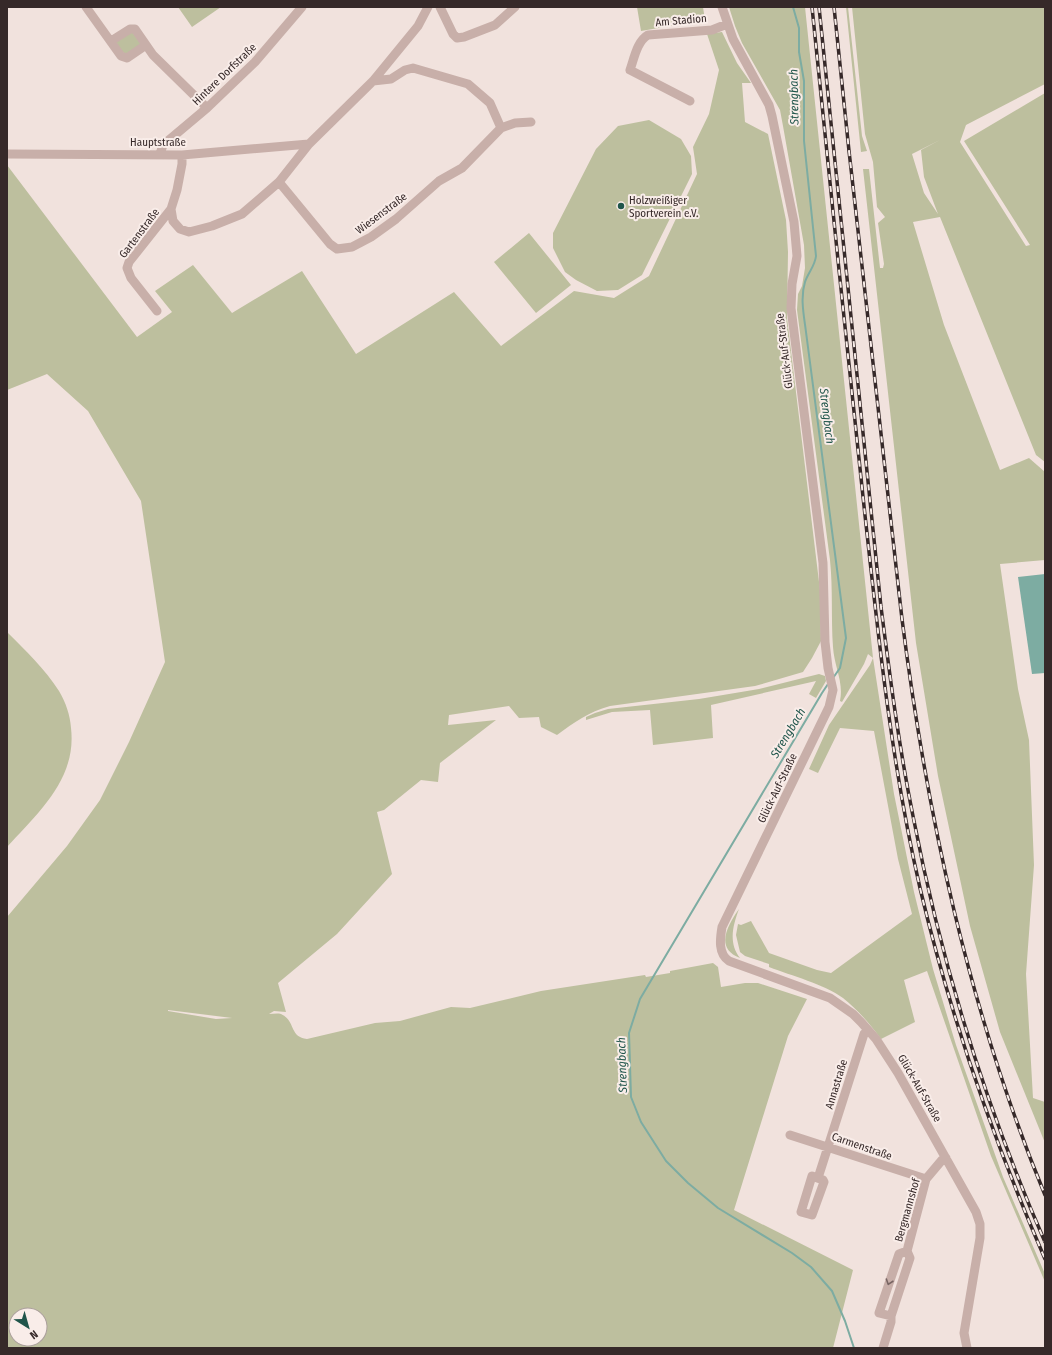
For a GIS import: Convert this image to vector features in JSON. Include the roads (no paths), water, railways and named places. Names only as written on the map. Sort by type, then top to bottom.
[{"type":"street","points":[[86,7],[122,56],[127,58],[146,45]]},
{"type":"street","name":"Hintere Dorfstraße","points":[[160,154],[163,145],[207,108],[255,62],[302,7]]},
{"type":"street","points":[[279,182],[309,144],[373,81],[418,26],[428,7]]},
{"type":"street","points":[[440,7],[453,34],[457,38],[495,26],[514,7]]},
{"type":"street","name":"Glück-Auf-Straße","points":[[722,7],[727,24],[743,58],[769,105],[794,222],[797,256],[792,284],[791,308],[823,563],[825,642],[833,690],[829,707],[722,927],[721,946],[725,958],[729,962],[830,998],[853,1014],[868,1030],[898,1073],[976,1212],[980,1224],[980,1238],[964,1333],[967,1348]]},
{"type":"street","name":"Am Stadion","points":[[690,101],[630,70],[640,43],[643,38],[648,35],[712,30],[727,24]]},
{"type":"street","points":[[111,41],[130,29],[135,29],[153,55],[207,108]]},
{"type":"street","points":[[373,81],[390,79],[406,70],[413,68],[468,84],[490,103],[501,128],[516,123],[531,122]]},
{"type":"street","name":"Wiesenstraße","points":[[279,182],[330,244],[337,249],[352,247],[371,237],[396,219],[439,182],[462,168],[501,128]]},
{"type":"street","name":"Hauptstraße","points":[[7,154],[182,155],[309,144]]},
{"type":"street","name":"Gartenstraße","points":[[182,155],[182,164],[172,209],[174,221],[180,229],[189,232],[212,226],[242,214],[279,182]]},
{"type":"street","name":"Gartenstraße","points":[[157,311],[131,278],[128,268],[129,262],[172,209]]},
{"type":"street","name":"Annastraße","points":[[818,1178],[864,1034],[868,1030]]},
{"type":"street","name":"Carmenstraße","points":[[790,1135],[926,1179]]},
{"type":"street","name":"Bergmannshof","points":[[883,1348],[891,1322],[891,1316],[910,1258],[907,1251],[926,1179],[942,1160],[946,1158]]},
{"type":"street","name":"Bergmannshof","points":[[891,1316],[879,1313],[898,1254],[907,1251]]},
{"type":"water","points":[[1045,574],[1045,673],[1032,674],[1018,577]]},
{"type":"waterway","name":"Strengbach","points":[[793,7],[799,28],[799,52],[804,81],[804,141],[816,256],[805,282],[803,307],[846,638],[840,668],[833,678]]},
{"type":"waterway","name":"Strengbach","points":[[828,684],[640,999],[629,1033],[631,1097],[641,1122],[666,1161],[688,1183],[718,1208],[792,1253],[811,1267],[832,1291],[845,1321],[854,1348]]},
{"type":"railway","points":[[812,7],[875,602],[886,698],[901,793],[920,888],[959,1030],[974,1076],[1008,1168],[1045,1259]]},
{"type":"railway","points":[[819,7],[881,607],[903,764],[924,871],[951,979],[984,1086],[1023,1190],[1045,1242]]},
{"type":"railway","points":[[834,7],[902,619],[924,766],[954,912],[973,984],[994,1055],[1018,1126],[1045,1195]]},
{"type":"place","name":"Holzweißiger Sportverein e.V.","points":[[621,206]]}]
